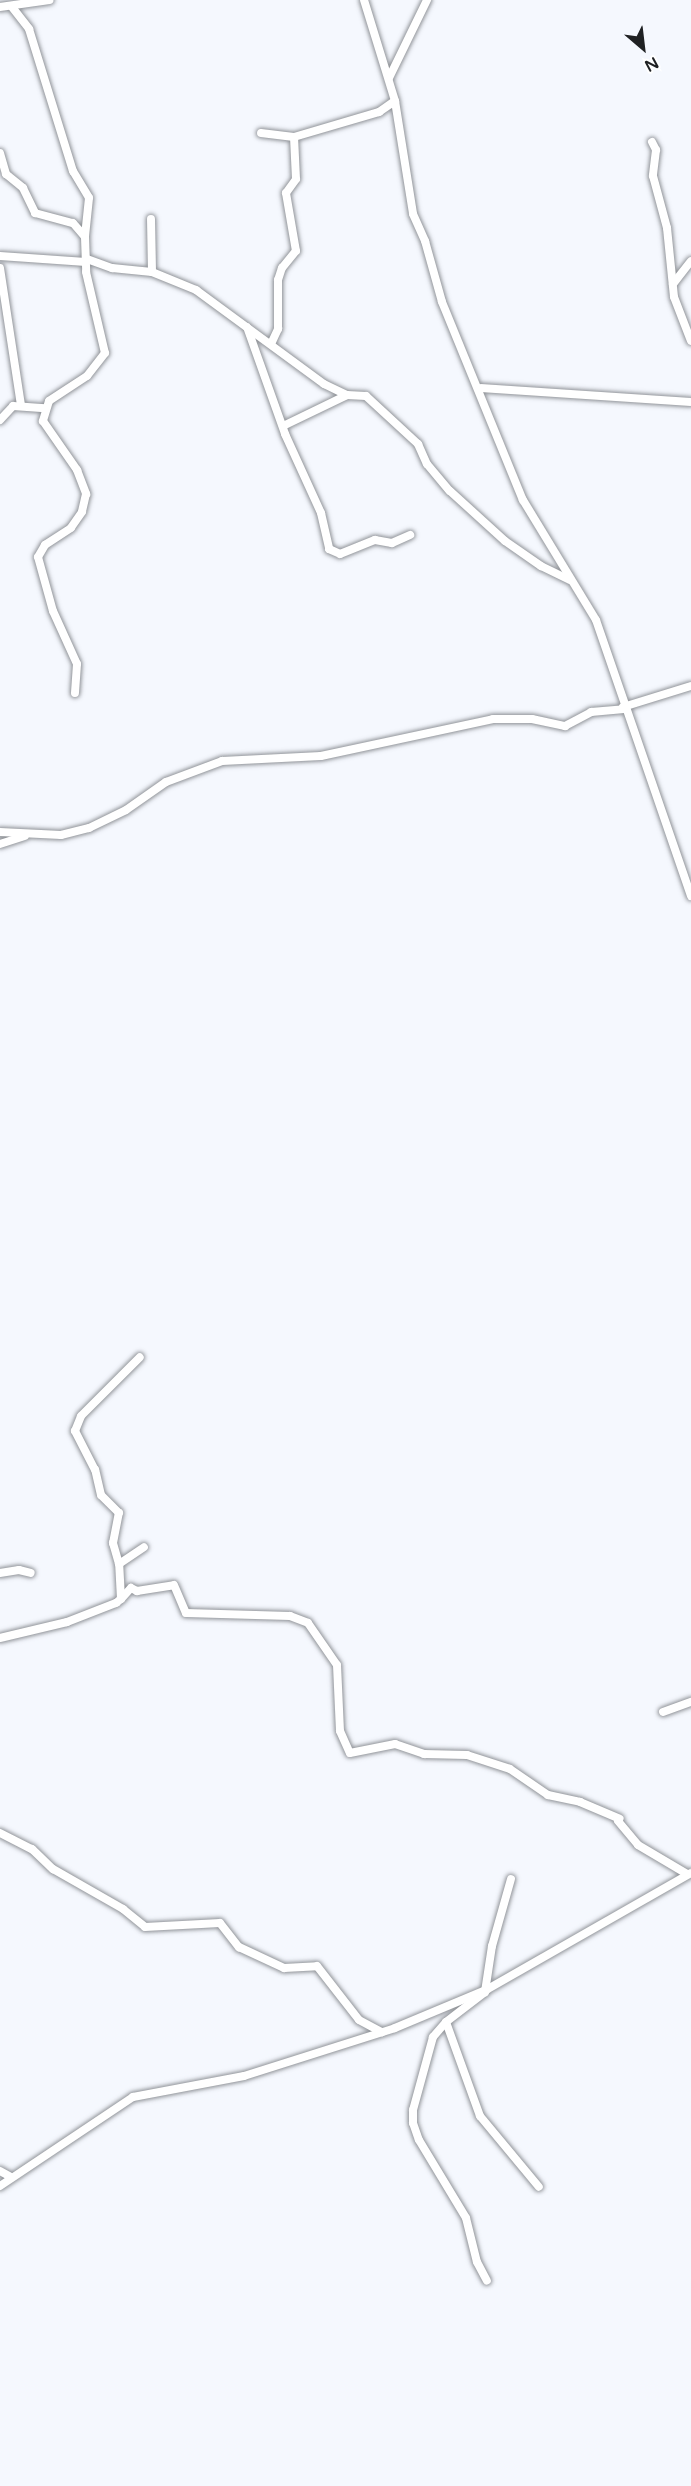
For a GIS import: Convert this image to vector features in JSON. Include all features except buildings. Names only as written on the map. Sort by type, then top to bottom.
[{"type":"street","points":[[0,7],[50,0]]},
{"type":"street","points":[[364,0],[395,101],[413,214],[425,241],[451,327],[481,388],[523,500],[596,620],[624,708],[691,896]]},
{"type":"street","points":[[388,78],[405,38],[427,0]]},
{"type":"street","points":[[12,7],[29,29],[73,171],[89,198],[85,237],[87,261],[105,356],[87,376],[55,396],[45,408],[45,426],[77,471],[86,494],[82,512],[71,528],[45,545],[38,557],[53,611],[77,664],[75,693]]},
{"type":"street","points":[[261,132],[294,137],[379,112],[395,101]]},
{"type":"street","points":[[271,344],[278,329],[278,280],[282,268],[296,251],[286,194],[296,179],[294,137]]},
{"type":"street","points":[[652,142],[656,150],[653,176],[667,228],[675,305],[691,341]]},
{"type":"street","points":[[0,153],[6,174],[23,188],[35,213],[73,223],[85,237]]},
{"type":"street","points":[[151,219],[152,272]]},
{"type":"street","points":[[0,256],[87,261],[112,268],[152,272],[196,290],[324,384],[346,395],[371,399],[418,444],[427,464],[450,491],[505,541],[540,566],[571,580]]},
{"type":"street","points":[[673,284],[691,261]]},
{"type":"street","points":[[0,268],[21,405]]},
{"type":"street","points":[[247,327],[283,426],[321,513],[331,552],[340,554],[375,540],[392,543],[410,535]]},
{"type":"street","points":[[481,388],[691,402]]},
{"type":"street","points":[[283,426],[346,395]]},
{"type":"street","points":[[0,420],[11,406],[45,408]]},
{"type":"street","points":[[0,832],[25,836],[61,836],[89,828],[126,810],[166,782],[222,761],[321,756],[493,720],[532,718],[565,726],[591,712],[624,708],[691,686]]},
{"type":"street","points":[[0,844],[25,836]]},
{"type":"street","points":[[121,1599],[119,1564],[113,1532],[121,1521],[119,1513],[101,1496],[95,1470],[75,1431],[81,1416],[140,1357]]},
{"type":"street","points":[[119,1564],[144,1547]]},
{"type":"street","points":[[0,1573],[20,1570],[31,1573]]},
{"type":"street","points":[[0,1638],[67,1622],[121,1599],[131,1588],[137,1591],[174,1585],[186,1613],[290,1616],[308,1623],[337,1665],[340,1731],[350,1753],[394,1744],[424,1754],[467,1755],[510,1769],[548,1795],[580,1802],[619,1820],[638,1845],[689,1874]]},
{"type":"street","points":[[663,1712],[691,1702]]},
{"type":"street","points":[[0,1833],[32,1849],[53,1869],[123,1909],[145,1928],[220,1923],[239,1947],[284,1968],[317,1966],[359,2020],[382,2032]]},
{"type":"street","points":[[0,2186],[133,2097],[244,2076],[382,2032],[486,1990],[689,1874]]},
{"type":"street","points":[[487,2281],[477,2262],[466,2218],[419,2140],[413,2123],[412,2110],[433,2037],[446,2022],[486,1990],[492,1946],[511,1879]]},
{"type":"street","points":[[446,2022],[480,2116],[539,2187]]},
{"type":"street","points":[[0,2171],[11,2177]]}]
